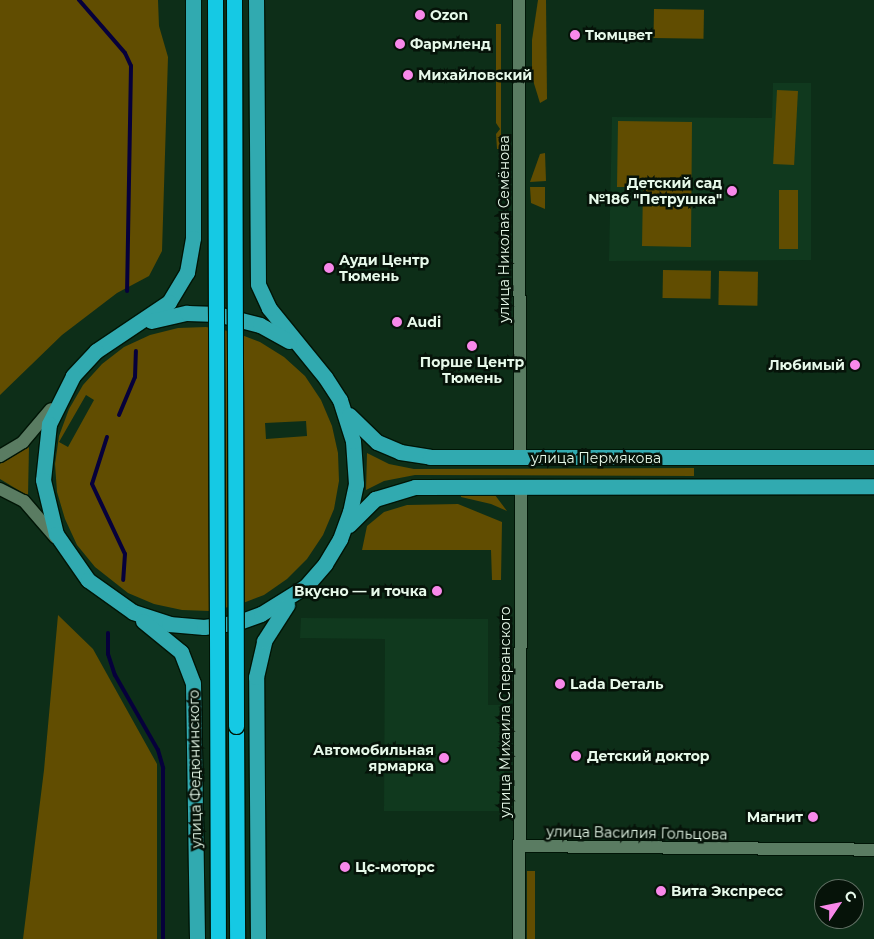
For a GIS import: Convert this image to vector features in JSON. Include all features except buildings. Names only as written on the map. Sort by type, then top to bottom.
[{"type":"highway","points":[[215,0],[218,939]]},
{"type":"highway","points":[[234,0],[237,939]]},
{"type":"main road","points":[[193,0],[192,254],[188,272],[169,302],[90,357],[64,390],[45,443],[43,480],[50,517],[65,551],[88,580],[117,604],[169,624],[216,626],[261,614],[306,586]]},
{"type":"main road","points":[[256,0],[258,284],[268,308],[307,356]]},
{"type":"main road","points":[[124,332],[172,315],[217,314],[260,325],[286,339],[307,356]]},
{"type":"main road","name":"улица Пермякова","points":[[307,356],[366,434],[400,452],[430,457],[520,458],[874,457]]},
{"type":"main road","points":[[258,939],[257,667],[264,641],[276,618],[325,564],[340,539],[354,498],[356,470],[353,441],[340,400]]},
{"type":"main road","name":"улица Пермякова","points":[[340,539],[366,506],[400,489],[521,486],[874,486]]},
{"type":"main road","name":"улица Федюнинского","points":[[117,604],[172,642],[186,662],[193,683],[197,939]]},
{"type":"street","name":"улица Николая Семёнова","points":[[519,0],[520,458]]},
{"type":"street","points":[[0,456],[32,433],[64,390]]},
{"type":"street","name":"улица Михаила Сперанского","points":[[519,939],[521,486]]},
{"type":"street","points":[[0,488],[14,494],[34,510],[65,551]]},
{"type":"street","name":"улица Василия Гольцова","points":[[519,846],[874,850]]},
{"type":"shaded area","points":[[0,0],[158,0],[159,26],[168,57],[162,251],[149,276],[117,293],[62,335],[0,395]]},
{"type":"shaded area","points":[[538,0],[546,0],[547,99],[540,103],[532,77],[532,40]]},
{"type":"shaded area","points":[[654,9],[704,10],[703,39],[653,38]]},
{"type":"shaded area","points":[[496,24],[501,24],[501,149],[497,149],[496,134],[500,129],[496,123]]},
{"type":"shaded area","points":[[773,83],[811,83],[811,260],[609,261],[612,117],[772,118]]},
{"type":"shaded area","points":[[777,90],[798,91],[794,165],[773,164]]},
{"type":"shaded area","points":[[618,121],[692,122],[691,247],[642,246],[643,187],[617,187]]},
{"type":"shaded area","points":[[545,153],[546,181],[530,182],[540,154]]},
{"type":"shaded area","points":[[530,187],[545,187],[545,209],[531,203]]},
{"type":"shaded area","points":[[779,190],[798,190],[798,249],[779,249]]},
{"type":"shaded area","points":[[663,270],[711,271],[711,299],[663,298]]},
{"type":"shaded area","points":[[719,271],[758,272],[757,306],[718,305]]},
{"type":"shaded area","points":[[206,327],[234,332],[260,342],[284,357],[305,376],[321,400],[332,426],[338,453],[339,481],[334,509],[323,535],[307,559],[287,579],[264,595],[238,605],[210,611],[182,610],[154,604],[128,593],[95,567],[77,545],[65,519],[57,492],[55,464],[59,436],[69,409],[83,385],[102,364],[124,347],[150,335],[178,328]],"holes":[[[86,395],[94,400],[68,447],[59,442]],[[306,421],[307,436],[266,439],[265,423]]]},
{"type":"shaded area","points":[[29,446],[28,496],[0,479],[0,464]]},
{"type":"shaded area","points":[[367,453],[389,464],[414,469],[694,468],[694,476],[415,475],[384,481],[366,490]]},
{"type":"shaded area","points":[[461,494],[495,495],[507,511],[491,504],[461,497]]},
{"type":"shaded area","points":[[458,504],[502,522],[501,580],[492,580],[491,550],[362,550],[367,526],[384,512],[407,505]]},
{"type":"shaded area","points":[[58,615],[93,649],[157,764],[157,939],[23,939],[44,770]]},
{"type":"shaded area","name":"Автомобильная ярмарка","points":[[301,618],[488,619],[488,705],[504,705],[504,811],[384,811],[385,639],[300,638]]},
{"type":"shaded area","points":[[527,871],[535,871],[535,939],[527,939]]},
{"type":"waterway","points":[[79,0],[125,53],[131,66],[127,291]]},
{"type":"waterway","points":[[119,415],[135,377],[136,351]]},
{"type":"waterway","points":[[107,437],[92,484],[125,554],[123,580]]},
{"type":"waterway","points":[[108,633],[108,654],[115,675],[158,750],[163,768],[163,939]]},
{"type":"place","name":"Ozon","points":[[420,15]]},
{"type":"place","name":"Тюмцвет","points":[[575,35]]},
{"type":"place","name":"Фармленд","points":[[400,44]]},
{"type":"place","name":"Михайловский","points":[[408,75]]},
{"type":"place","name":"Детский сад №186 \"Петрушка\"","points":[[732,191]]},
{"type":"place","name":"Ауди Центр Тюмень","points":[[329,268]]},
{"type":"place","name":"Audi","points":[[397,322]]},
{"type":"place","name":"Порше Центр Тюмень","points":[[472,346]]},
{"type":"place","name":"Любимый","points":[[855,365]]},
{"type":"place","name":"Вкусно — и точка","points":[[437,591]]},
{"type":"place","name":"Lada Dеталь","points":[[560,684]]},
{"type":"place","name":"Детский доктор","points":[[576,756]]},
{"type":"place","name":"Автомобильная ярмарка","points":[[444,758]]},
{"type":"place","name":"Магнит","points":[[813,817]]},
{"type":"place","name":"Цс-моторс","points":[[345,867]]},
{"type":"place","name":"Вита Экспресс","points":[[661,891]]}]
